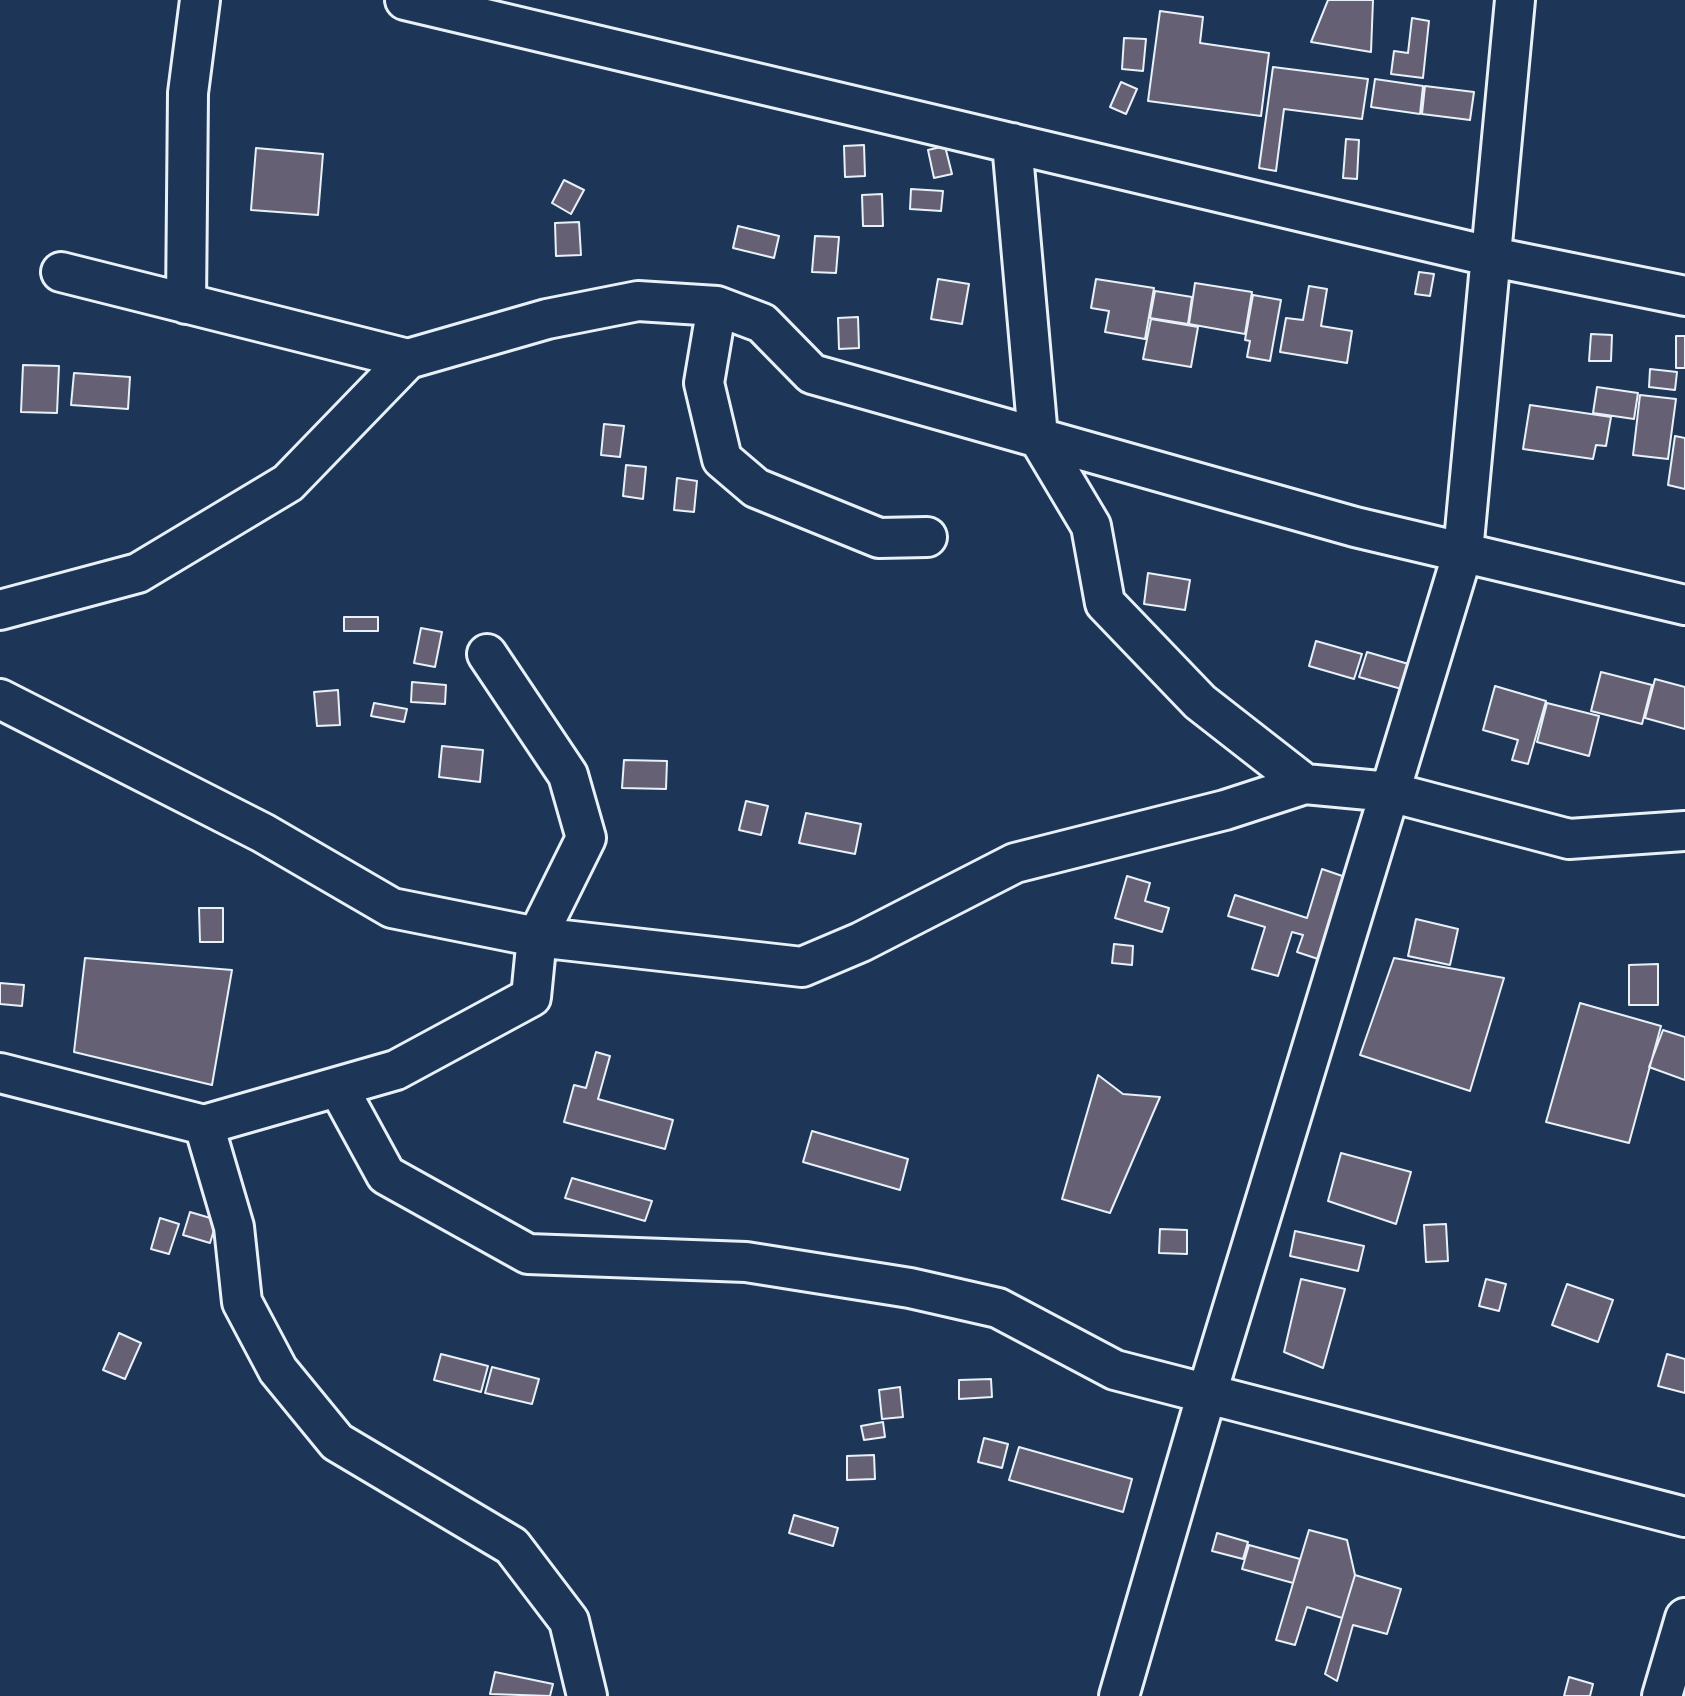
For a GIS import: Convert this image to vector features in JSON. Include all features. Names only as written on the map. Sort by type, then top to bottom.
[{"type":"street","points":[[186,304],[188,93],[200,0]]},
{"type":"street","points":[[405,0],[1493,257],[1685,296]]},
{"type":"street","points":[[1119,1696],[1207,1393],[1463,552],[1515,0]]},
{"type":"street","points":[[1012,143],[1038,437],[1091,526],[1105,603],[1200,702],[1305,784]]},
{"type":"street","points":[[61,272],[408,359]]},
{"type":"street","points":[[0,610],[138,573],[288,483],[408,359],[547,319],[638,301],[717,306],[762,323],[812,374],[1355,527],[1685,605]]},
{"type":"street","points":[[717,306],[704,383],[722,459],[756,488],[879,538],[927,537]]},
{"type":"street","points":[[0,1073],[204,1125],[396,1070],[531,997],[537,937],[586,838],[568,775],[487,654]]},
{"type":"street","points":[[0,699],[263,833],[392,908],[537,937],[802,967],[861,942],[1015,863],[1225,810],[1305,784],[1390,792],[1569,839],[1685,831]]},
{"type":"street","points":[[338,1087],[386,1175],[528,1254],[746,1262],[910,1288],[998,1308],[1115,1370],[1685,1517]]},
{"type":"street","points":[[204,1125],[234,1227],[242,1302],[278,1370],[337,1442],[512,1546],[569,1621],[587,1696]]},
{"type":"street","points":[[1662,1696],[1685,1618]]},
{"type":"building","points":[[1328,0],[1373,0],[1371,52],[1311,42]]},
{"type":"building","points":[[1160,11],[1203,17],[1200,43],[1269,53],[1261,116],[1148,101]]},
{"type":"building","points":[[1412,18],[1429,21],[1423,78],[1391,74],[1394,51],[1408,53]]},
{"type":"building","points":[[1124,38],[1146,39],[1143,71],[1122,69]]},
{"type":"building","points":[[1273,67],[1368,79],[1362,119],[1284,109],[1276,171],[1259,168]]},
{"type":"building","points":[[1375,79],[1423,86],[1420,114],[1371,107]]},
{"type":"building","points":[[1121,82],[1137,89],[1126,114],[1110,107]]},
{"type":"building","points":[[1425,86],[1474,92],[1470,120],[1422,114]]},
{"type":"building","points":[[1346,139],[1359,140],[1357,179],[1343,178]]},
{"type":"building","points":[[864,145],[865,176],[845,177],[844,146]]},
{"type":"building","points":[[945,146],[952,174],[934,178],[928,150]]},
{"type":"building","points":[[256,148],[323,154],[318,215],[251,210]]},
{"type":"building","points":[[564,180],[584,190],[571,214],[552,203]]},
{"type":"building","points":[[911,189],[943,191],[941,211],[910,209]]},
{"type":"building","points":[[882,194],[883,226],[863,226],[862,195]]},
{"type":"building","points":[[579,222],[581,255],[556,256],[555,223]]},
{"type":"building","points":[[738,226],[779,236],[774,258],[733,248]]},
{"type":"building","points":[[815,236],[839,237],[836,273],[812,272]]},
{"type":"building","points":[[1419,272],[1434,274],[1430,296],[1415,294]]},
{"type":"building","points":[[938,279],[969,284],[962,324],[931,319]]},
{"type":"building","points":[[1096,279],[1154,288],[1145,339],[1105,332],[1109,311],[1091,308]]},
{"type":"building","points":[[1195,283],[1252,292],[1245,334],[1189,324]]},
{"type":"building","points":[[1309,286],[1327,289],[1321,326],[1352,331],[1347,363],[1280,352],[1286,318],[1303,320]]},
{"type":"building","points":[[1155,291],[1192,297],[1188,324],[1150,318]]},
{"type":"building","points":[[1253,295],[1281,300],[1270,361],[1247,357],[1250,341],[1245,340]]},
{"type":"building","points":[[858,317],[859,348],[839,349],[838,318]]},
{"type":"building","points":[[1151,319],[1198,327],[1191,367],[1143,359]]},
{"type":"building","points":[[1591,334],[1612,335],[1611,361],[1589,361]]},
{"type":"building","points":[[1676,336],[1685,336],[1685,368],[1676,368]]},
{"type":"building","points":[[23,365],[59,366],[57,413],[21,412]]},
{"type":"building","points":[[1650,369],[1677,372],[1675,390],[1649,387]]},
{"type":"building","points":[[74,373],[130,377],[128,409],[71,405]]},
{"type":"building","points":[[1597,387],[1638,393],[1634,419],[1593,413]]},
{"type":"building","points":[[1640,395],[1676,399],[1668,459],[1633,455]]},
{"type":"building","points":[[1530,405],[1611,417],[1606,446],[1596,445],[1593,459],[1523,449]]},
{"type":"building","points":[[604,424],[624,426],[620,457],[601,455]]},
{"type":"building","points":[[1675,436],[1685,438],[1685,489],[1668,485]]},
{"type":"building","points":[[626,465],[646,467],[643,499],[623,496]]},
{"type":"building","points":[[677,478],[697,481],[694,512],[674,510]]},
{"type":"building","points":[[1148,573],[1190,580],[1185,610],[1144,604]]},
{"type":"building","points":[[344,617],[378,617],[378,631],[344,631]]},
{"type":"building","points":[[421,628],[442,632],[435,667],[414,663]]},
{"type":"building","points":[[1316,641],[1362,654],[1354,679],[1309,666]]},
{"type":"building","points":[[1367,652],[1412,665],[1405,690],[1359,677]]},
{"type":"building","points":[[1601,672],[1652,685],[1642,724],[1591,711]]},
{"type":"building","points":[[1655,679],[1685,687],[1685,729],[1645,718]]},
{"type":"building","points":[[412,682],[446,685],[445,704],[411,702]]},
{"type":"building","points":[[1495,686],[1546,701],[1528,764],[1512,760],[1518,740],[1483,730]]},
{"type":"building","points":[[338,690],[340,725],[317,726],[314,692]]},
{"type":"building","points":[[374,703],[407,709],[404,722],[371,716]]},
{"type":"building","points":[[1547,703],[1599,716],[1589,756],[1537,742]]},
{"type":"building","points":[[442,746],[483,750],[480,782],[439,777]]},
{"type":"building","points":[[624,760],[667,761],[666,789],[622,788]]},
{"type":"building","points":[[746,801],[768,806],[761,835],[739,830]]},
{"type":"building","points":[[806,813],[861,824],[855,854],[799,843]]},
{"type":"building","points":[[1322,869],[1351,879],[1324,961],[1297,952],[1303,935],[1292,932],[1278,976],[1252,969],[1265,927],[1228,916],[1235,895],[1307,918]]},
{"type":"building","points":[[1127,876],[1150,883],[1145,901],[1169,908],[1162,932],[1115,918]]},
{"type":"building","points":[[199,908],[223,908],[223,942],[200,942]]},
{"type":"building","points":[[1416,919],[1458,929],[1450,965],[1408,956]]},
{"type":"building","points":[[1114,944],[1133,946],[1132,965],[1112,963]]},
{"type":"building","points":[[85,958],[232,970],[212,1085],[74,1052]]},
{"type":"building","points":[[1394,958],[1504,978],[1470,1091],[1360,1055]]},
{"type":"building","points":[[1658,964],[1658,1005],[1629,1005],[1629,965]]},
{"type":"building","points":[[0,983],[24,985],[22,1006],[0,1004]]},
{"type":"building","points":[[1580,1003],[1661,1026],[1629,1143],[1546,1122]]},
{"type":"building","points":[[1663,1030],[1685,1037],[1685,1080],[1649,1067]]},
{"type":"building","points":[[596,1052],[610,1056],[598,1099],[673,1120],[665,1149],[564,1122],[574,1085],[586,1088]]},
{"type":"building","points":[[1098,1075],[1123,1094],[1160,1097],[1110,1213],[1062,1199]]},
{"type":"building","points":[[812,1131],[908,1159],[900,1190],[803,1162]]},
{"type":"building","points":[[1341,1153],[1411,1172],[1396,1224],[1328,1201]]},
{"type":"building","points":[[572,1178],[652,1201],[645,1221],[565,1198]]},
{"type":"building","points":[[190,1212],[217,1220],[210,1243],[183,1235]]},
{"type":"building","points":[[160,1218],[179,1224],[169,1254],[151,1249]]},
{"type":"building","points":[[1446,1224],[1448,1261],[1426,1262],[1424,1225]]},
{"type":"building","points":[[1160,1229],[1187,1230],[1187,1254],[1159,1253]]},
{"type":"building","points":[[1295,1231],[1364,1246],[1358,1271],[1290,1256]]},
{"type":"building","points":[[1301,1279],[1345,1289],[1323,1368],[1284,1352]]},
{"type":"building","points":[[1486,1279],[1506,1284],[1499,1311],[1479,1306]]},
{"type":"building","points":[[1567,1284],[1613,1300],[1598,1342],[1552,1325]]},
{"type":"building","points":[[119,1333],[141,1343],[125,1379],[103,1370]]},
{"type":"building","points":[[441,1354],[488,1366],[481,1392],[434,1380]]},
{"type":"building","points":[[1667,1354],[1685,1359],[1685,1393],[1658,1386]]},
{"type":"building","points":[[492,1367],[539,1379],[532,1404],[485,1393]]},
{"type":"building","points":[[991,1379],[992,1397],[959,1399],[959,1380]]},
{"type":"building","points":[[900,1387],[903,1417],[882,1419],[879,1390]]},
{"type":"building","points":[[883,1422],[885,1437],[864,1440],[861,1426]]},
{"type":"building","points":[[984,1438],[1008,1444],[1002,1468],[978,1462]]},
{"type":"building","points":[[1019,1447],[1132,1479],[1123,1512],[1009,1480]]},
{"type":"building","points":[[874,1455],[875,1479],[847,1480],[847,1456]]},
{"type":"building","points":[[794,1515],[838,1528],[833,1546],[789,1533]]},
{"type":"building","points":[[1309,1530],[1347,1540],[1355,1575],[1342,1618],[1307,1607],[1295,1645],[1276,1640]]},
{"type":"building","points":[[1217,1533],[1248,1542],[1243,1559],[1212,1551]]},
{"type":"building","points":[[1249,1545],[1300,1559],[1293,1583],[1242,1569]]},
{"type":"building","points":[[1355,1575],[1401,1589],[1387,1634],[1353,1625],[1337,1681],[1325,1674]]},
{"type":"building","points":[[495,1672],[553,1684],[550,1696],[490,1694]]},
{"type":"building","points":[[1569,1677],[1593,1684],[1590,1696],[1564,1696]]}]
